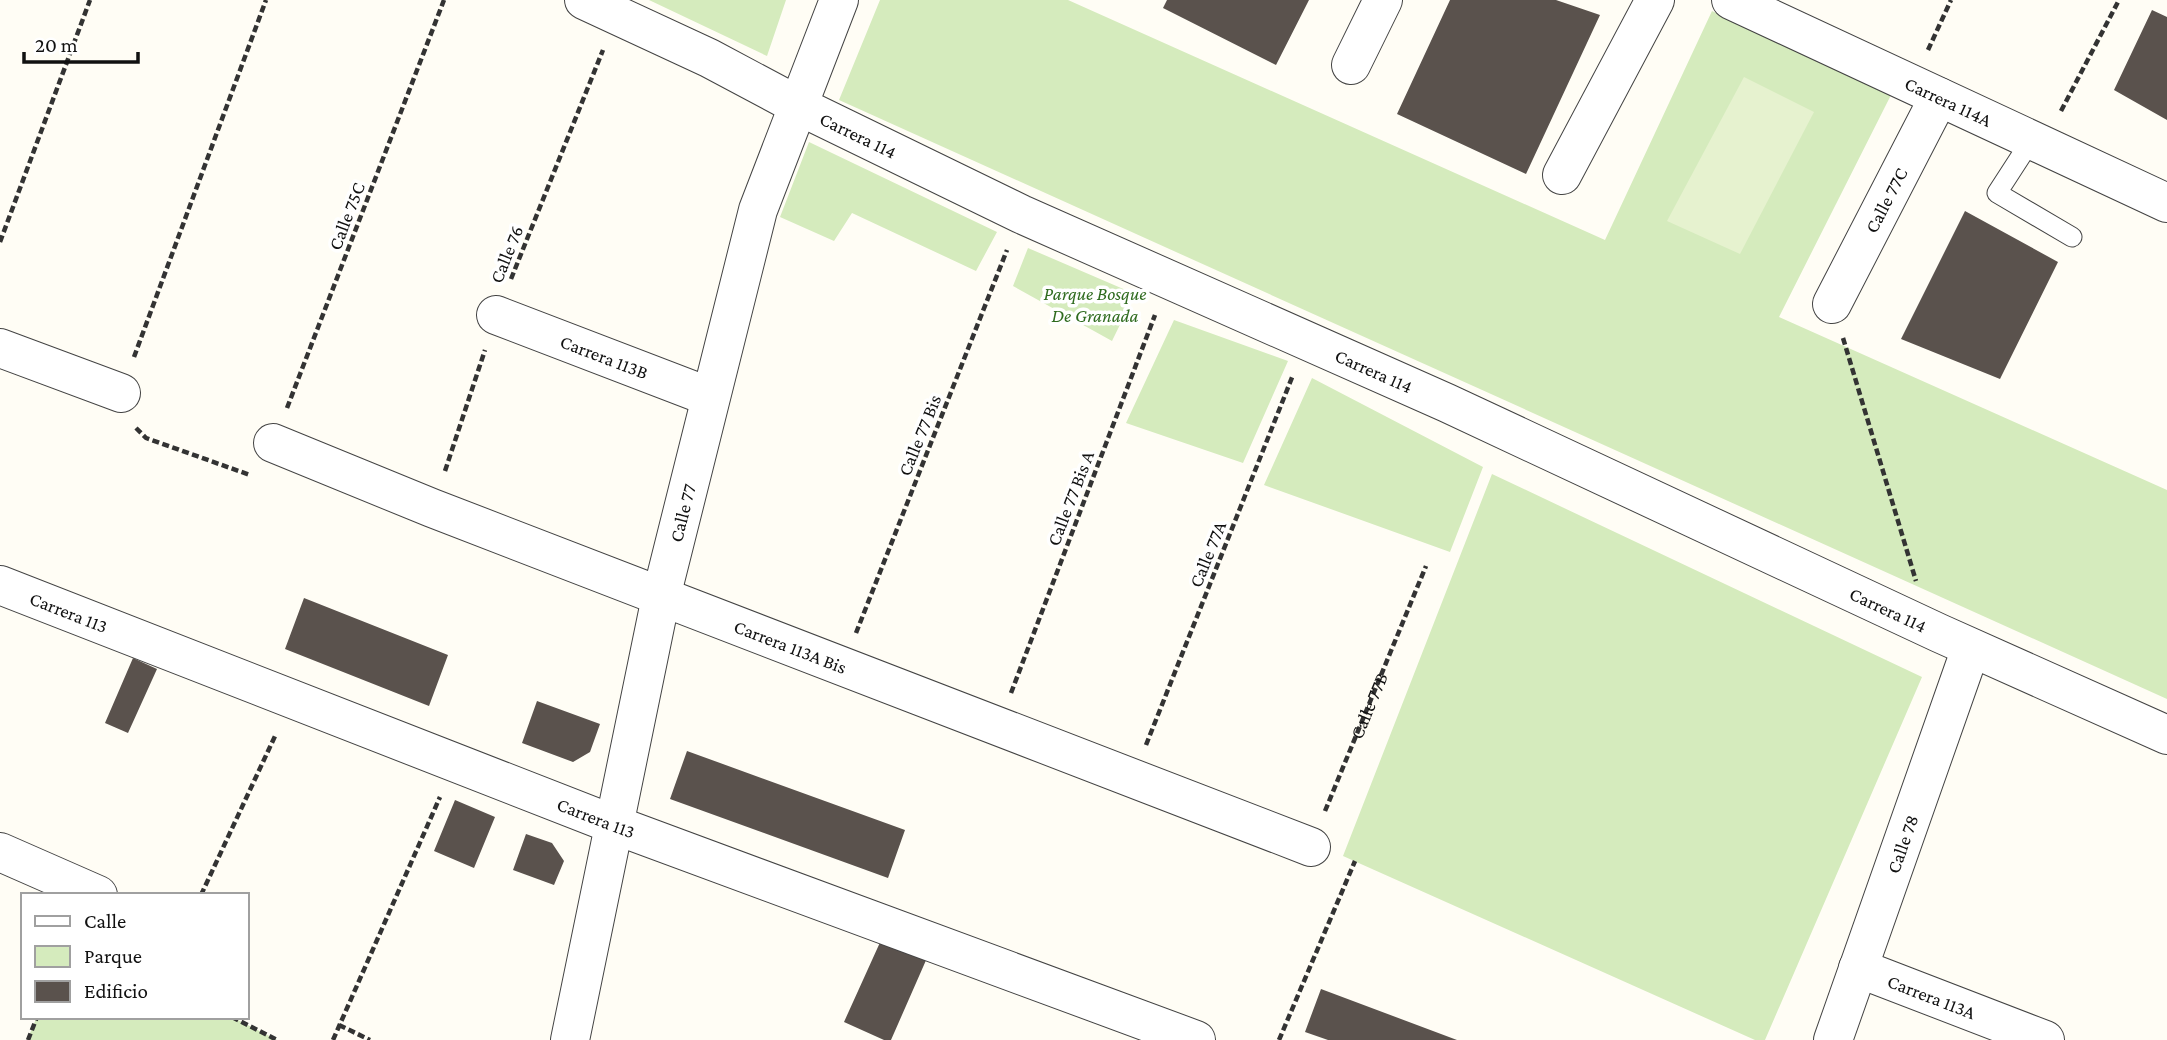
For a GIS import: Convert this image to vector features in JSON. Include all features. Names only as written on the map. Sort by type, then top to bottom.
[{"type":"street","name":"Calle 77","points":[[574,1038],[661,597],[710,397],[758,210],[839,0]]},
{"type":"street","points":[[1351,65],[1384,0]]},
{"type":"street","points":[[1562,175],[1655,0]]},
{"type":"street","name":"Carrera 114A","points":[[1735,1],[2167,203]]},
{"type":"street","name":"Carrera 114","points":[[601,8],[709,58],[799,106],[1021,214],[1307,340],[1955,640],[2167,735]]},
{"type":"street","name":"Calle 77C","points":[[1832,304],[1939,97]]},
{"type":"street","name":"Carrera 113B","points":[[496,315],[710,397]]},
{"type":"street","points":[[0,348],[121,393]]},
{"type":"street","name":"Carrera 113A Bis","points":[[273,443],[661,597],[1311,846]]},
{"type":"street","name":"Carrera 113","points":[[0,585],[615,825],[1196,1040]]},
{"type":"street","name":"Calle 78","points":[[1833,1040],[1858,968],[1955,640]]},
{"type":"street","points":[[0,852],[93,893]]},
{"type":"street","name":"Carrera 113A","points":[[1858,968],[2045,1040]]},
{"type":"lane","points":[[2032,139],[1997,193],[2072,237]]},
{"type":"path","points":[[0,242],[90,0]]},
{"type":"path","points":[[121,393],[266,0]]},
{"type":"path","name":"Calle 75C","points":[[121,393],[123,415],[146,438],[249,475],[263,466],[444,0]]},
{"type":"path","points":[[1936,34],[1951,0]]},
{"type":"path","points":[[2061,111],[2119,0]]},
{"type":"path","name":"Calle 76","points":[[432,508],[601,8]]},
{"type":"path","name":"Calle 77 Bis","points":[[843,666],[1021,214]]},
{"type":"path","name":"Calle 77 Bis A","points":[[998,727],[1168,280]]},
{"type":"path","points":[[1832,304],[1923,604],[1955,640]]},
{"type":"path","name":"Calle 77A","points":[[1133,778],[1307,340]]},
{"type":"path","name":"Calle 77B","points":[[1311,846],[1426,566]]},
{"type":"path","points":[[202,893],[292,699]]},
{"type":"path","points":[[333,1040],[455,763]]},
{"type":"path","points":[[1279,1040],[1355,861]]},
{"type":"path","points":[[28,1040],[36,1019]]},
{"type":"path","points":[[236,1019],[277,1040]]},
{"type":"path","points":[[340,1025],[370,1040]]},
{"type":"green space","points":[[649,0],[786,0],[767,56]]},
{"type":"green space","points":[[880,0],[1068,0],[1605,240],[1712,11],[1891,95],[1779,317],[2167,490],[2167,699],[839,100]]},
{"type":"green space","points":[[1744,77],[1814,112],[1740,254],[1667,221]]},
{"type":"green space","points":[[809,142],[997,232],[976,271],[852,213],[834,241],[780,217]]},
{"type":"green space","name":"Parque Bosque De Granada","points":[[1028,248],[1135,294],[1112,341],[1013,286]]},
{"type":"green space","points":[[1174,320],[1288,361],[1243,463],[1126,423]]},
{"type":"green space","points":[[1312,378],[1483,467],[1450,552],[1264,485]]},
{"type":"green space","points":[[1492,474],[1922,677],[1765,1040],[1755,1040],[1343,856]]},
{"type":"green space","points":[[36,1019],[236,1019],[277,1040],[27,1040]]},
{"type":"building","points":[[1167,0],[1309,0],[1276,65],[1163,8]]},
{"type":"building","points":[[1450,0],[1556,0],[1600,15],[1526,174],[1397,114]]},
{"type":"building","points":[[2152,10],[2167,17],[2167,120],[2114,90]]},
{"type":"building","points":[[1965,211],[2058,262],[2000,379],[1901,339]]},
{"type":"building","points":[[304,598],[448,655],[429,706],[285,649]]},
{"type":"building","points":[[133,658],[157,669],[128,733],[105,723]]},
{"type":"building","points":[[537,701],[600,724],[590,752],[573,762],[522,743]]},
{"type":"building","points":[[687,751],[905,830],[888,878],[670,799]]},
{"type":"building","points":[[455,800],[495,817],[474,868],[434,851]]},
{"type":"building","points":[[526,834],[552,843],[564,861],[554,885],[513,870]]},
{"type":"building","points":[[882,938],[927,958],[891,1040],[884,1040],[844,1022]]},
{"type":"building","points":[[1321,989],[1457,1040],[1328,1040],[1305,1032]]}]
